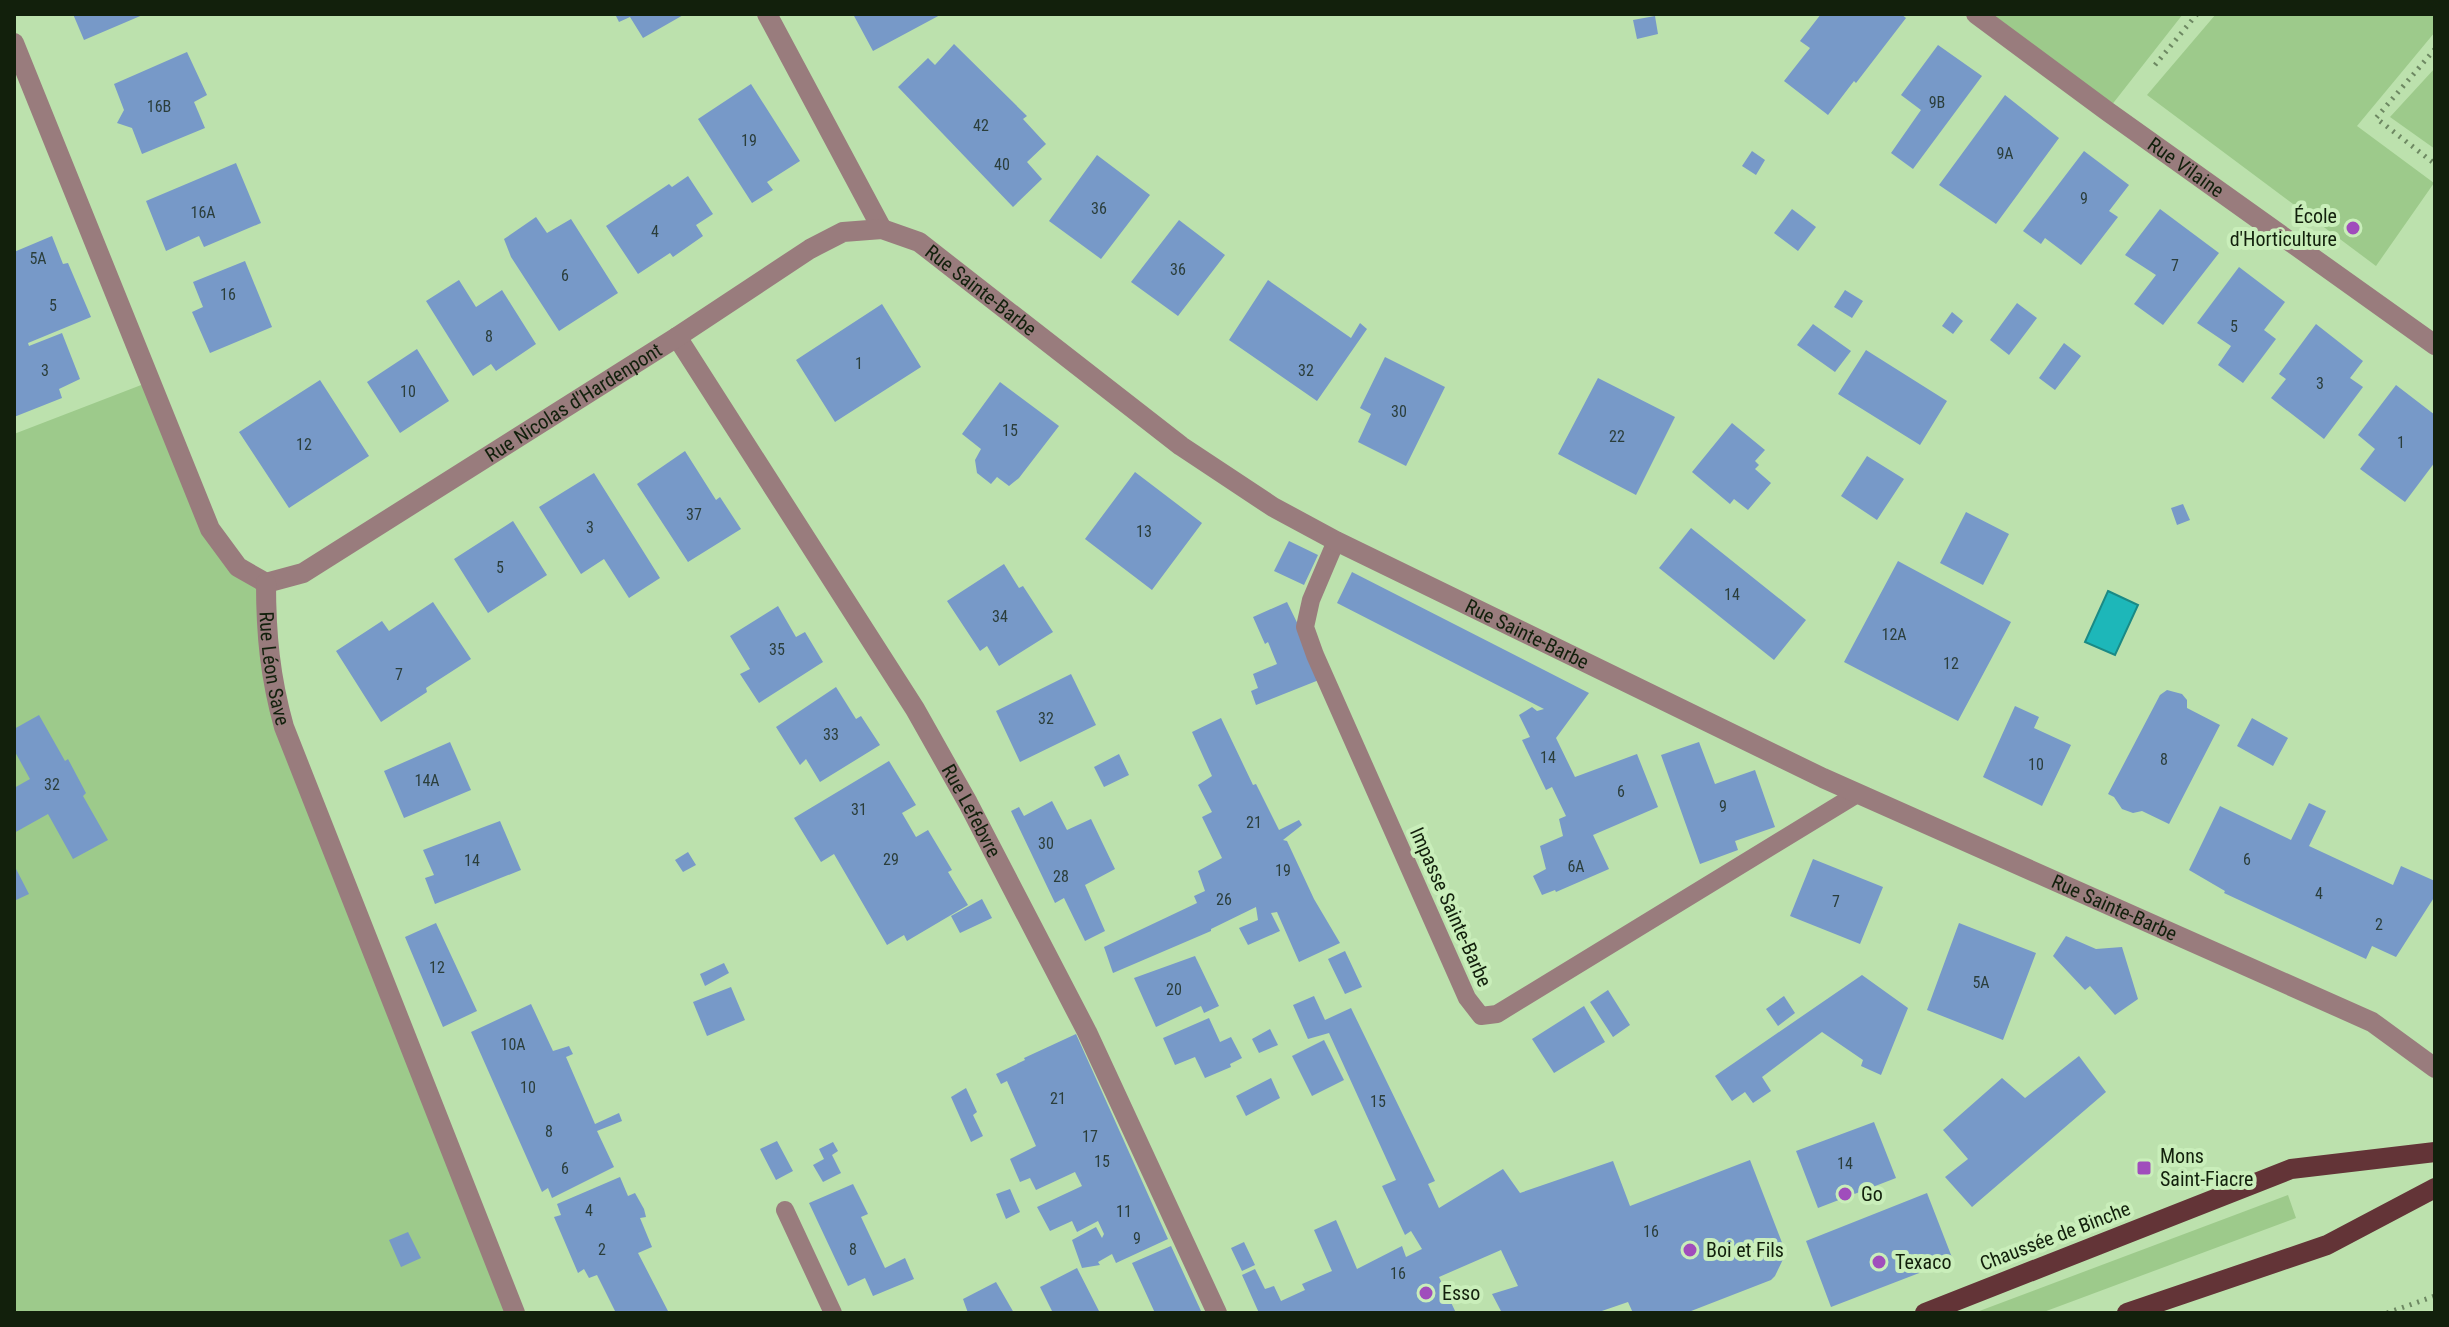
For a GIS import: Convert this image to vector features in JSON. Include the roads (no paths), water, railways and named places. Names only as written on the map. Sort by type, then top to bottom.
[{"type":"main road","name":"Chaussée de Binche","points":[[1925,1313],[2291,1169],[2435,1152]]},
{"type":"main road","points":[[2127,1313],[2327,1245],[2435,1188]]},
{"type":"street","points":[[767,14],[882,229]]},
{"type":"street","name":"Rue Vilaine","points":[[1976,14],[2435,345]]},
{"type":"street","name":"Rue Léon Save","points":[[14,43],[210,529],[238,567],[266,583],[266,632],[272,684],[284,727],[515,1313]]},
{"type":"street","name":"Rue Nicolas d'Hardenpont","points":[[266,583],[303,573],[677,337],[810,249],[843,232],[882,229]]},
{"type":"street","name":"Rue Sainte-Barbe","points":[[882,229],[919,242],[1181,446],[1273,507],[1336,541],[1857,794],[2372,1022],[2435,1068]]},
{"type":"street","name":"Rue Lefebvre","points":[[677,337],[915,709],[968,803],[1087,1032],[1217,1313]]},
{"type":"lane","name":"Impasse Sainte-Barbe","points":[[1336,541],[1311,600],[1305,627],[1321,670],[1461,984],[1481,1016],[1497,1014],[1857,794]]},
{"type":"lane","points":[[785,1210],[833,1313]]},
{"type":"water","points":[[2108,591],[2138,605],[2115,655],[2085,642]]},
{"type":"place","name":"École d'Horticulture","points":[[2353,228]]},
{"type":"place","name":"Mons Saint-Fiacre","points":[[2144,1168]]},
{"type":"place","name":"Go","points":[[1845,1194]]},
{"type":"place","name":"Boi et Fils","points":[[1690,1250]]},
{"type":"place","name":"Texaco","points":[[1879,1262]]},
{"type":"place","name":"Esso","points":[[1426,1293]]}]
